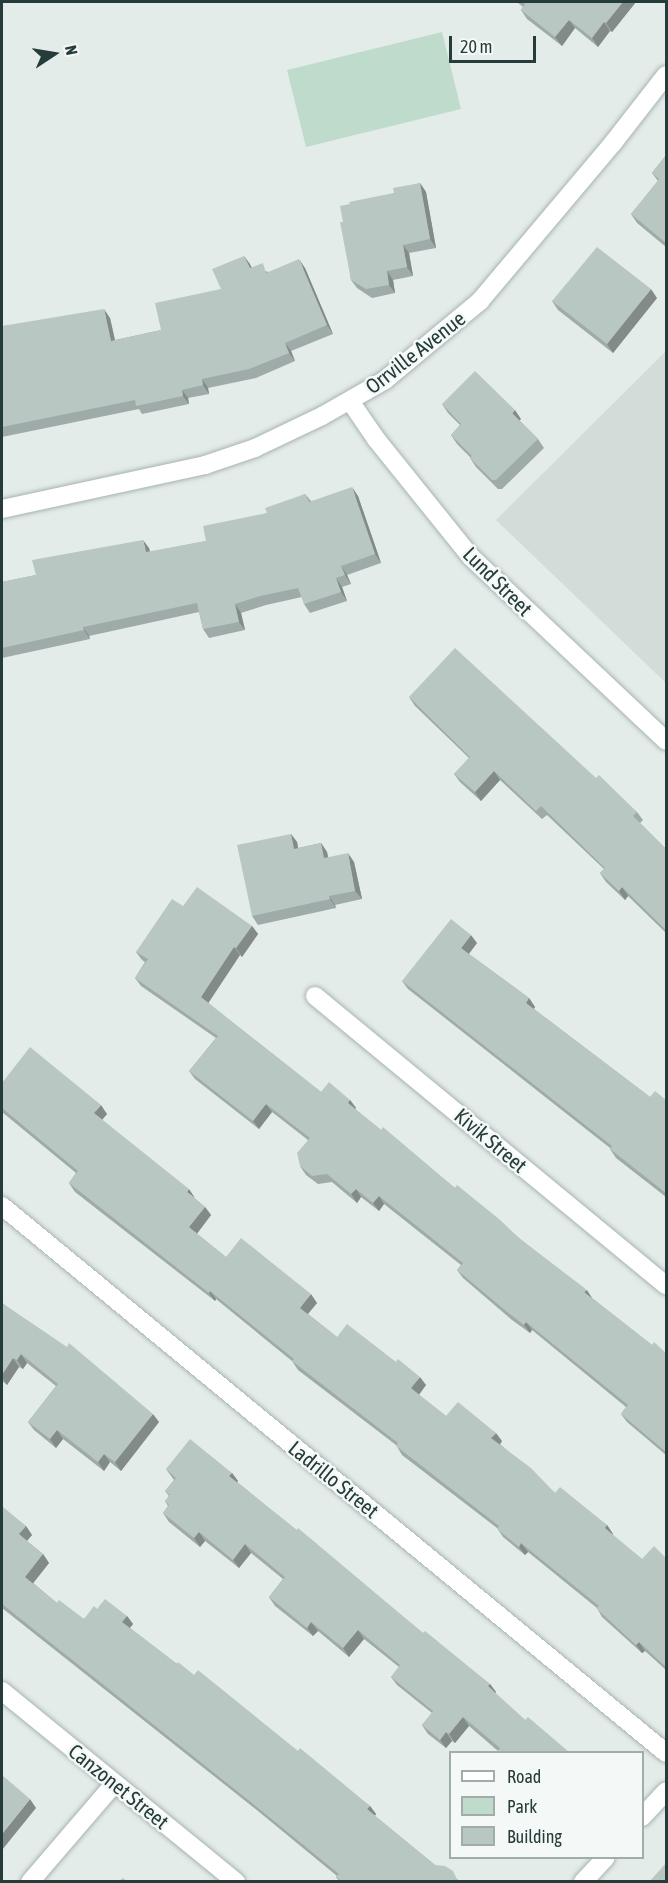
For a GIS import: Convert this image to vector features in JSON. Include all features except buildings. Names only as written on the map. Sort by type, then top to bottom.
[{"type":"street","name":"Orrville Avenue","points":[[2,509],[205,465],[255,448],[350,401],[395,374],[480,301],[614,143],[666,75]]},
{"type":"street","name":"Lund Street","points":[[350,401],[376,440],[471,557],[666,741]]},
{"type":"street","name":"Kivik Street","points":[[315,996],[666,1285]]},
{"type":"street","name":"Ladrillo Street","points":[[2,1206],[666,1753]]},
{"type":"street","name":"Canzonet Street","points":[[2,1691],[236,1881]]},
{"type":"street","points":[[30,1881],[115,1783]]},
{"type":"street","points":[[644,1815],[666,1791]]},
{"type":"street","points":[[583,1881],[603,1859]]},
{"type":"shaded area","points":[[666,351],[666,683],[496,520]]},
{"type":"green space","points":[[442,32],[461,109],[306,147],[287,70]]}]
